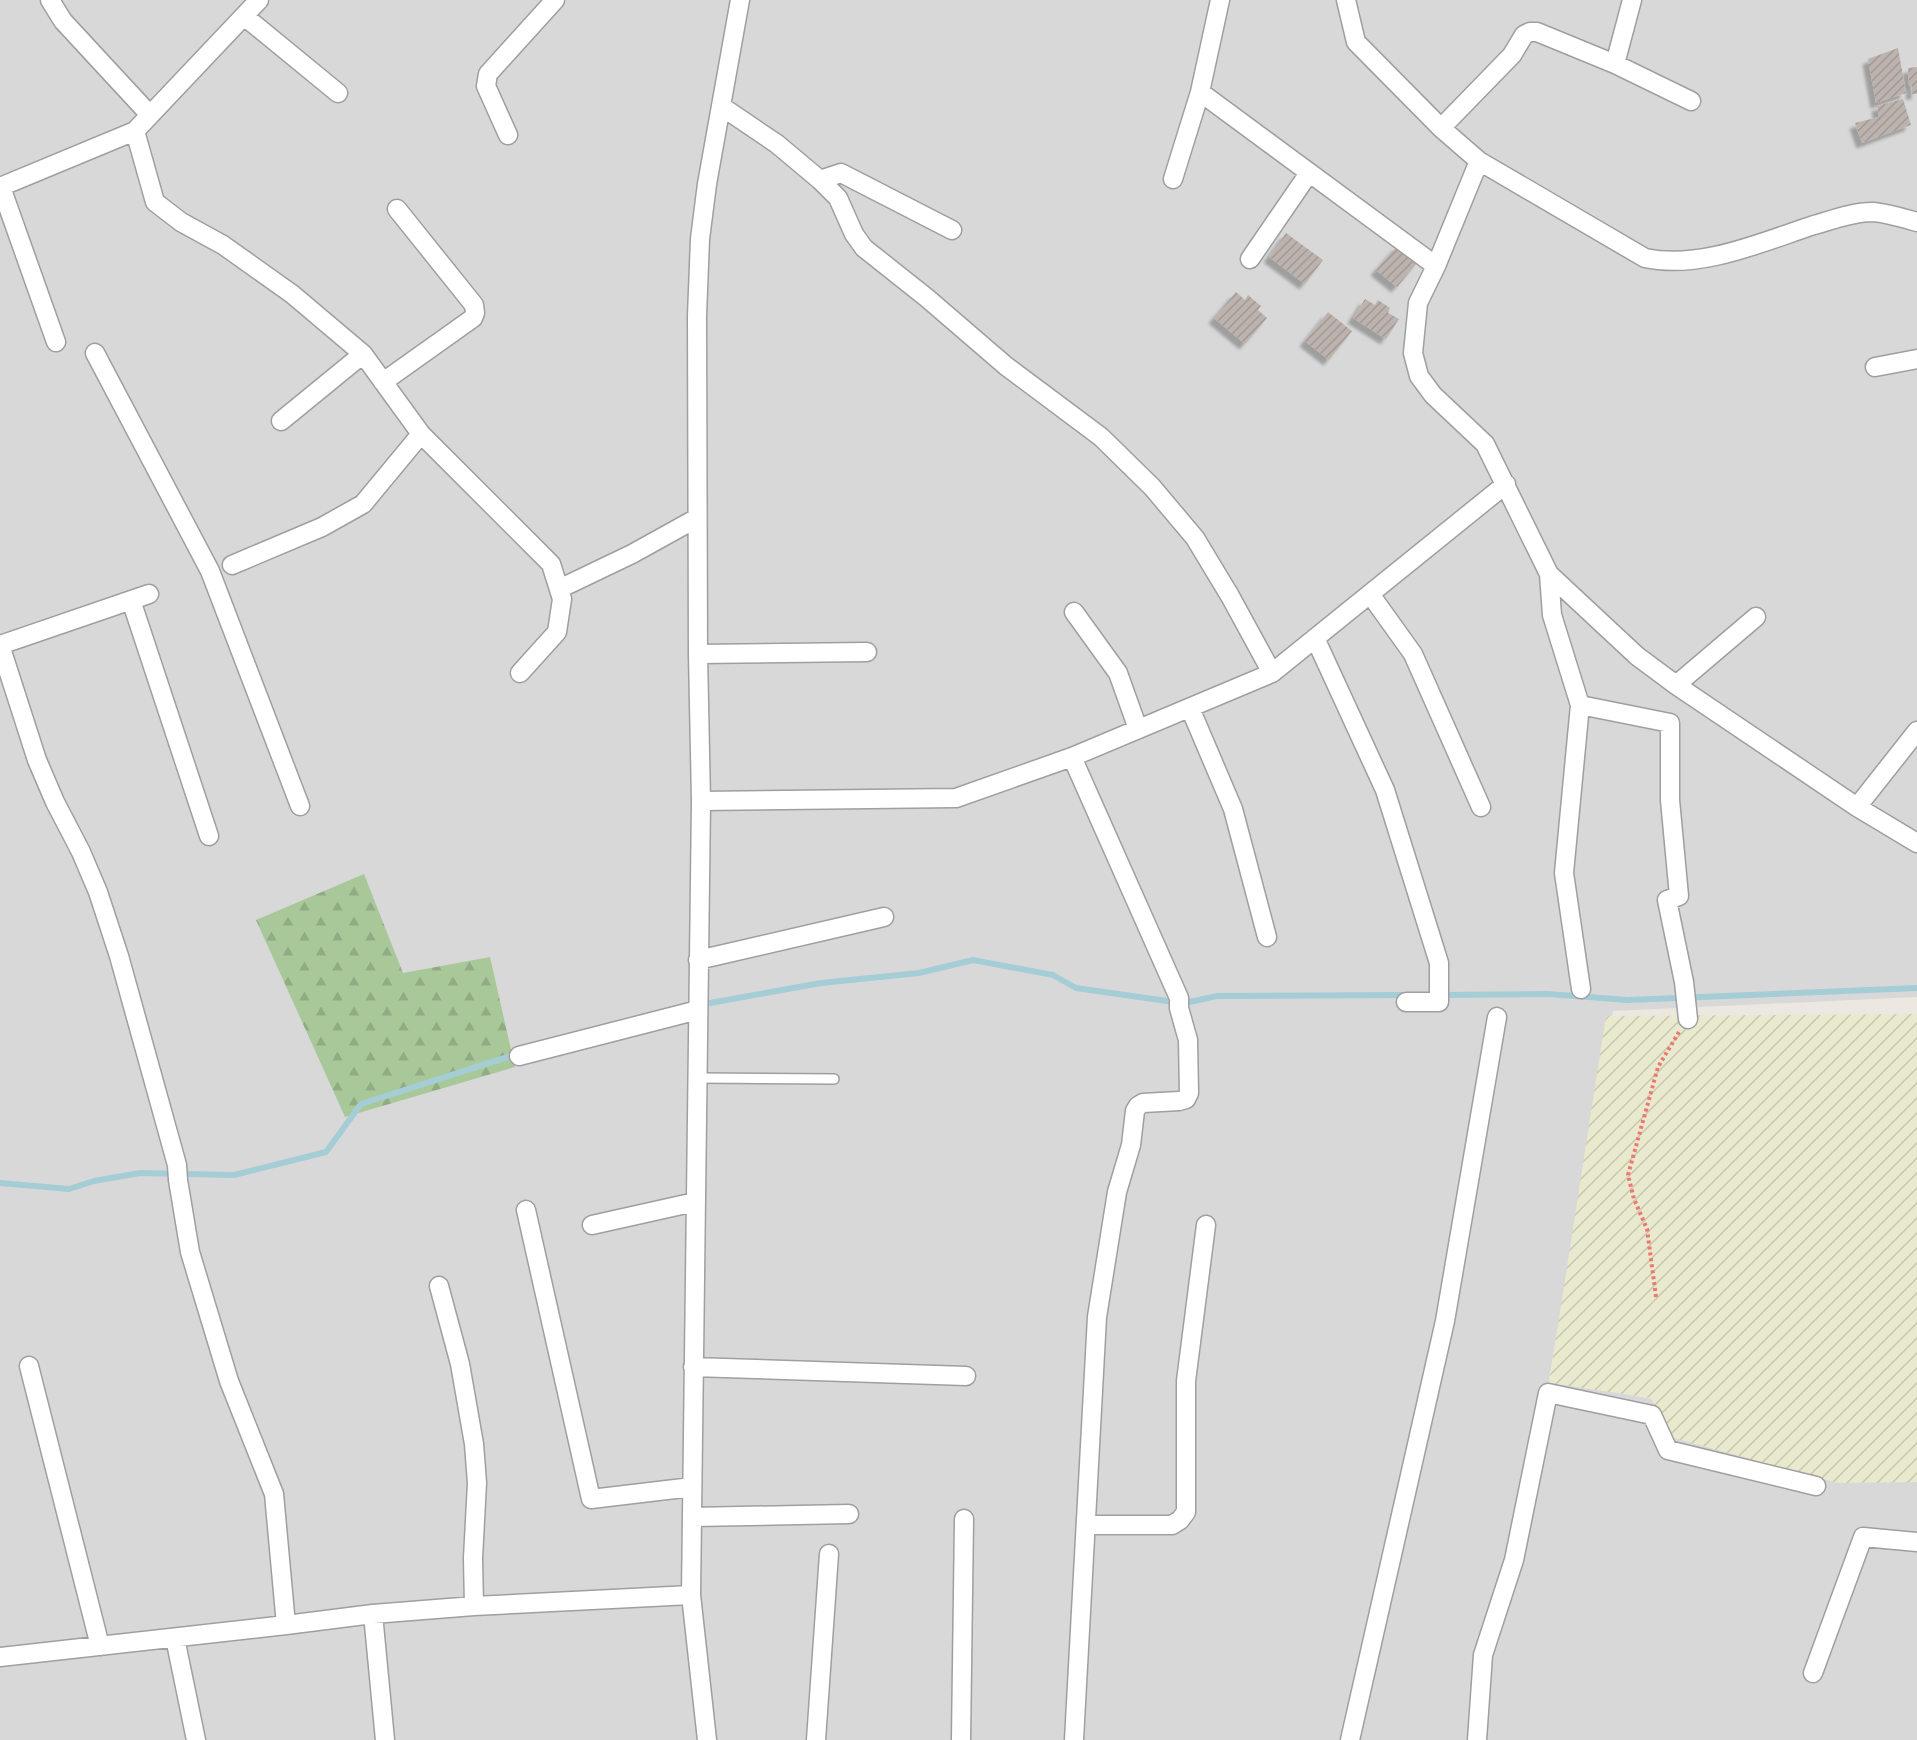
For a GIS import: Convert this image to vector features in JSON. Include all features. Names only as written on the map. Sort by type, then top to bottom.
[{"type":"street","points":[[50,0],[63,21],[150,115]]},
{"type":"street","points":[[56,342],[0,187],[135,131],[260,0]]},
{"type":"street","points":[[508,135],[486,86],[488,74],[555,0]]},
{"type":"street","points":[[706,1740],[692,1595],[701,801],[697,316],[700,239],[707,184],[740,0]]},
{"type":"street","points":[[1173,179],[1200,92],[1220,0]]},
{"type":"street","points":[[1346,0],[1356,42],[1441,128],[1479,161],[1645,258],[1663,262],[1693,261],[1842,216],[1872,212],[1917,222]]},
{"type":"street","points":[[1615,64],[1632,0]]},
{"type":"street","points":[[244,16],[338,93]]},
{"type":"street","points":[[1441,128],[1512,55],[1524,35],[1530,32],[1537,32],[1615,64],[1691,101]]},
{"type":"street","points":[[1200,92],[1436,266]]},
{"type":"street","points":[[721,106],[777,144],[820,180],[838,198],[854,234],[864,248],[927,298],[1006,366],[1101,437],[1152,487],[1195,538],[1230,596],[1272,674]]},
{"type":"street","points":[[135,131],[155,202],[181,222],[223,245],[292,294],[363,354],[421,434],[552,564],[562,599],[557,632],[520,673]]},
{"type":"street","points":[[1479,161],[1436,266],[1418,303],[1413,353],[1419,376],[1433,395],[1485,444],[1549,574],[1552,615],[1580,705],[1564,873],[1581,989]]},
{"type":"street","points":[[820,180],[841,173],[952,230]]},
{"type":"street","points":[[1250,259],[1309,173]]},
{"type":"street","points":[[383,382],[473,318],[475,313],[474,305],[397,209]]},
{"type":"street","points":[[95,353],[210,571],[300,806]]},
{"type":"street","points":[[281,421],[363,354]]},
{"type":"street","points":[[1875,367],[1917,359]]},
{"type":"street","points":[[232,565],[322,527],[363,504],[421,434]]},
{"type":"street","points":[[701,801],[956,798],[1072,757],[1272,674],[1506,484]]},
{"type":"street","points":[[559,589],[632,554],[697,518]]},
{"type":"street","points":[[1549,574],[1637,656],[1676,685],[1857,807],[1917,843]]},
{"type":"street","points":[[149,594],[0,645],[37,760],[98,892],[119,956],[177,1173],[190,1252],[229,1381],[274,1494],[286,1625]]},
{"type":"street","points":[[1370,594],[1413,654],[1481,807]]},
{"type":"street","points":[[130,600],[209,836]]},
{"type":"street","points":[[1074,612],[1118,673],[1138,729]]},
{"type":"street","points":[[1676,685],[1756,617]]},
{"type":"street","points":[[1315,638],[1385,790],[1438,963],[1439,1002],[1406,1002]]},
{"type":"street","points":[[698,654],[867,652]]},
{"type":"street","points":[[1580,705],[1670,723],[1670,800],[1679,896],[1667,900],[1687,1005]]},
{"type":"street","points":[[1190,708],[1233,809],[1267,937]]},
{"type":"street","points":[[1857,807],[1917,731]]},
{"type":"street","points":[[1072,757],[1179,1003],[1188,1040],[1189,1093],[1186,1099],[1179,1101],[1143,1102],[1138,1106],[1131,1145],[1117,1192],[1097,1317],[1088,1447],[1074,1740]]},
{"type":"street","points":[[698,960],[884,917]]},
{"type":"street","points":[[519,1056],[698,1010]]},
{"type":"street","points":[[1350,1740],[1445,1321],[1497,1017]]},
{"type":"street","points":[[592,1225],[695,1202]]},
{"type":"street","points":[[526,1210],[591,1499],[692,1487]]},
{"type":"street","points":[[1086,1525],[1172,1525],[1186,1512],[1186,1381],[1206,1225]]},
{"type":"street","points":[[439,1286],[460,1364],[474,1444],[477,1483],[473,1558],[474,1606]]},
{"type":"street","points":[[29,1366],[100,1646]]},
{"type":"street","points":[[693,1367],[966,1376]]},
{"type":"street","points":[[1477,1740],[1483,1655],[1514,1560],[1548,1393],[1652,1415],[1668,1450],[1816,1486]]},
{"type":"street","points":[[692,1517],[849,1514]]},
{"type":"street","points":[[961,1740],[964,1519]]},
{"type":"street","points":[[1813,1673],[1863,1537],[1917,1542]]},
{"type":"street","points":[[816,1740],[829,1554]]},
{"type":"street","points":[[0,1656],[373,1614],[474,1606],[692,1595]]},
{"type":"street","points":[[373,1614],[385,1740]]},
{"type":"street","points":[[175,1638],[196,1740]]},
{"type":"lane","points":[[697,1078],[834,1079]]},
{"type":"path","points":[[1656,1296],[1647,1229],[1628,1175],[1658,1067],[1687,1005]]},
{"type":"shaded area","points":[[0,0],[1917,0],[1917,997],[1613,1011],[1549,1379],[1835,1435],[1917,1477],[1917,1740],[0,1740]]},
{"type":"green space","points":[[364,874],[403,973],[490,957],[515,1067],[345,1117],[256,920]]},
{"type":"green space","points":[[1917,1014],[1917,1482],[1838,1483],[1670,1437],[1651,1398],[1549,1383],[1606,1016]]},
{"type":"building","points":[[1898,48],[1906,93],[1876,103],[1868,59]]},
{"type":"building","points":[[1917,67],[1917,94],[1911,94],[1912,86],[1909,85],[1908,68]]},
{"type":"building","points":[[1903,99],[1911,125],[1862,143],[1855,123],[1879,117],[1877,106]]},
{"type":"building","points":[[1286,233],[1323,260],[1305,284],[1269,257]]},
{"type":"building","points":[[1398,245],[1418,262],[1397,287],[1376,270]]},
{"type":"building","points":[[1236,292],[1245,300],[1248,295],[1261,306],[1258,310],[1267,318],[1245,344],[1214,318]]},
{"type":"building","points":[[1365,299],[1375,305],[1378,300],[1390,308],[1388,313],[1399,319],[1386,339],[1353,318]]},
{"type":"building","points":[[1328,312],[1352,331],[1329,360],[1305,341]]},
{"type":"waterway","points":[[710,1003],[821,983],[919,973],[973,960],[1053,975],[1076,988],[1185,1003],[1217,996],[1407,995]]},
{"type":"waterway","points":[[1441,995],[1548,994],[1628,1000],[1917,988]]},
{"type":"waterway","points":[[0,1183],[69,1189],[94,1181],[140,1173],[234,1175],[326,1152],[361,1104],[517,1054]]}]
